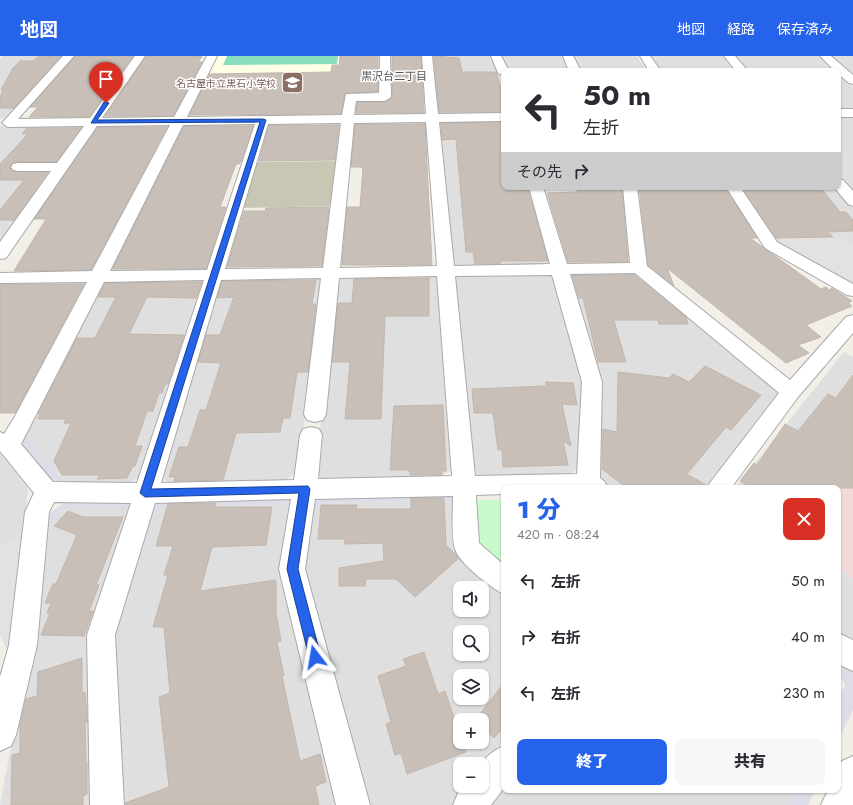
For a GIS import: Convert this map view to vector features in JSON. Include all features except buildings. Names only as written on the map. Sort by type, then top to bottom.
[{"type":"street","points":[[69,56],[8,123],[501,117]]},
{"type":"street","points":[[0,254],[140,56]]},
{"type":"street","points":[[212,56],[24,420],[4,443],[47,492],[145,493],[464,484],[592,485],[592,382],[537,190]]},
{"type":"street","points":[[353,805],[292,569],[305,489],[350,98],[385,97],[385,56]]},
{"type":"street","points":[[427,56],[464,484],[467,548],[501,579]]},
{"type":"street","points":[[496,56],[502,68]]},
{"type":"street","points":[[568,56],[574,68]]},
{"type":"street","points":[[645,56],[653,68]]},
{"type":"street","points":[[729,56],[739,68]]},
{"type":"street","points":[[824,56],[837,68]]},
{"type":"street","points":[[841,71],[853,82]]},
{"type":"street","points":[[841,113],[853,113]]},
{"type":"street","points":[[107,805],[101,635],[216,274],[263,120]]},
{"type":"street","points":[[18,168],[61,167]]},
{"type":"street","points":[[841,187],[853,201]]},
{"type":"street","points":[[630,190],[639,268]]},
{"type":"street","points":[[735,190],[771,245],[853,291]]},
{"type":"street","points":[[0,278],[639,268],[791,392]]},
{"type":"street","points":[[720,485],[791,392],[853,321]]},
{"type":"street","points":[[0,735],[23,645],[37,512],[47,492]]},
{"type":"street","points":[[841,649],[853,657]]},
{"type":"street","points":[[470,805],[501,766]]},
{"type":"street","points":[[838,805],[853,772]]},
{"type":"shaded area","points":[[3,56],[65,56],[8,118],[0,119],[0,59]]},
{"type":"shaded area","name":"名古屋市立黒石小学校","points":[[216,56],[382,56],[380,93],[376,95],[346,95],[344,113],[339,115],[190,117],[186,115]]},
{"type":"shaded area","points":[[431,56],[491,56],[498,69],[501,80],[501,113],[442,114],[437,112]]},
{"type":"shaded area","points":[[501,56],[564,56],[570,68],[507,68]]},
{"type":"shaded area","points":[[573,56],[637,56],[645,68],[579,68]]},
{"type":"shaded area","points":[[650,56],[724,56],[734,68],[658,68]]},
{"type":"shaded area","points":[[735,56],[819,56],[833,68],[745,68]]},
{"type":"shaded area","points":[[830,56],[853,56],[853,77]]},
{"type":"shaded area","points":[[841,76],[853,87],[853,109],[841,109]]},
{"type":"shaded area","points":[[841,116],[853,116],[853,194],[841,180]]},
{"type":"shaded area","points":[[443,120],[501,120],[501,190],[532,190],[551,262],[545,265],[459,267],[452,263],[438,123]]},
{"type":"shaded area","points":[[82,124],[84,127],[0,242],[0,126]]},
{"type":"shaded area","points":[[338,161],[332,206],[242,208],[256,162]]},
{"type":"shaded area","points":[[742,190],[838,190],[853,208],[853,244],[842,238],[775,239]]},
{"type":"shaded area","points":[[842,238],[853,244],[853,284],[779,244],[775,239]]},
{"type":"shaded area","points":[[634,272],[641,275],[778,388],[780,394],[709,485],[605,485],[602,483],[597,473],[570,277],[575,273]]},
{"type":"shaded area","points":[[548,273],[556,278],[583,384],[578,468],[569,476],[481,477],[470,468],[454,279],[460,274]]},
{"type":"shaded area","points":[[433,275],[439,280],[451,470],[436,479],[324,480],[315,472],[337,281],[345,277]]},
{"type":"shaded area","points":[[317,277],[323,281],[298,470],[284,482],[169,483],[158,476],[220,282],[228,278]]},
{"type":"shaded area","points":[[201,279],[205,284],[140,478],[127,485],[67,485],[27,434],[102,285],[111,280]]},
{"type":"shaded area","points":[[844,352],[853,357],[853,457],[835,485],[737,485]]},
{"type":"shaded area","points":[[27,434],[67,485],[54,483],[24,447],[22,443]]},
{"type":"shaded area","points":[[0,453],[28,488],[23,539],[0,545]]},
{"type":"shaded area","points":[[853,457],[853,578],[841,570],[841,485],[836,485]]},
{"type":"shaded area","points":[[450,494],[456,498],[457,511],[442,500],[322,503],[313,512],[317,499],[320,498]]},
{"type":"shaded area","points":[[289,499],[292,504],[291,512],[282,505],[161,507],[150,516],[153,507],[157,502]]},
{"type":"shaded area","points":[[442,500],[457,511],[501,588],[501,745],[489,759],[489,757],[453,757],[453,793],[461,793],[452,805],[366,805],[305,569],[313,512],[322,503]]},
{"type":"shaded area","points":[[126,501],[131,504],[130,516],[123,509],[67,509],[45,528],[45,522],[50,513],[65,502]]},
{"type":"shaded area","points":[[282,505],[291,512],[337,805],[121,805],[114,628],[150,516],[160,507]]},
{"type":"shaded area","points":[[67,509],[123,509],[130,516],[93,805],[0,805],[18,709],[45,528]]},
{"type":"shaded area","points":[[23,539],[9,654],[0,636],[0,545]]},
{"type":"shaded area","points":[[841,570],[853,578],[853,641],[841,635]]},
{"type":"shaded area","points":[[841,663],[853,672],[853,710],[841,735],[841,694],[845,685],[841,677]]},
{"type":"shaded area","points":[[501,790],[501,793],[792,793],[786,805],[489,805]]},
{"type":"shaded area","points":[[792,793],[814,793],[808,805],[786,805]]},
{"type":"green space","points":[[227,56],[338,56],[337,64],[223,65]]},
{"type":"green space","points":[[478,500],[501,500],[501,567],[475,545]]},
{"type":"place","name":"名古屋市立黒石小学校","points":[[292,83]]},
{"type":"district","name":"黒沢台二丁目","points":[[394,76]]},
{"type":"route","points":[[106,103],[93,122],[263,120],[213,284],[145,493],[305,489],[292,569],[315,657]]}]
